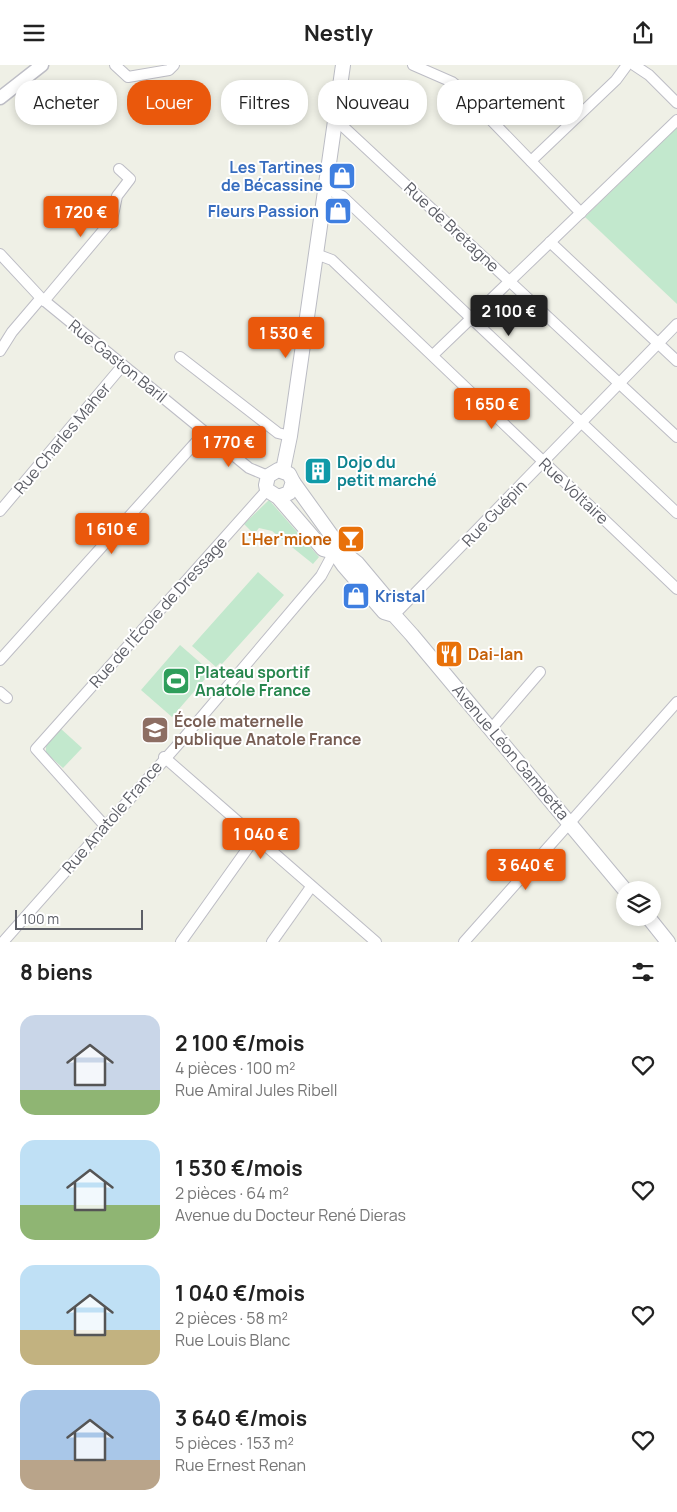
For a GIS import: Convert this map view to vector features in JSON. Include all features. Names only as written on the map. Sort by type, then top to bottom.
[{"type":"main road","points":[[341,80],[343,65]]},
{"type":"main road","points":[[293,483],[289,493],[271,488],[273,471],[282,470],[290,436],[334,125]]},
{"type":"main road","name":"Avenue Léon Gambetta","points":[[282,470],[289,474],[293,483],[334,539],[334,552],[384,612],[394,615],[618,881]]},
{"type":"main road","name":"Avenue Léon Gambetta","points":[[271,488],[319,545],[326,551],[334,552]]},
{"type":"main road","points":[[655,926],[668,942]]},
{"type":"street","points":[[0,98],[42,65]]},
{"type":"street","points":[[115,65],[128,77],[169,70],[174,65]]},
{"type":"street","points":[[413,65],[452,82],[462,90],[581,213]]},
{"type":"street","points":[[531,161],[616,80],[627,65]]},
{"type":"street","points":[[634,65],[649,75],[677,103]]},
{"type":"street","points":[[433,355],[677,120]]},
{"type":"street","name":"Rue de Bretagne","points":[[341,125],[677,437]]},
{"type":"street","points":[[0,351],[12,332],[112,220],[117,196],[130,179],[119,169]]},
{"type":"street","points":[[325,188],[342,196],[677,513]]},
{"type":"street","points":[[550,243],[677,361]]},
{"type":"street","name":"Rue Gaston Baril","points":[[0,254],[43,299],[271,488]]},
{"type":"street","name":"Rue Voltaire","points":[[316,254],[332,260],[677,589]]},
{"type":"street","name":"Rue Guépin","points":[[394,615],[677,323]]},
{"type":"street","points":[[180,357],[278,433],[290,436]]},
{"type":"street","name":"Rue Charles Maher","points":[[0,511],[123,365]]},
{"type":"street","points":[[0,660],[205,432]]},
{"type":"street","name":"Rue de l'École de Dressage","points":[[104,826],[36,749],[271,488]]},
{"type":"street","name":"Rue Anatole France","points":[[3,942],[321,576],[334,552]]},
{"type":"street","points":[[491,729],[540,672]]},
{"type":"street","points":[[464,942],[677,702]]},
{"type":"street","points":[[164,757],[376,942]]},
{"type":"street","points":[[181,942],[255,838]]},
{"type":"street","points":[[272,942],[311,887]]},
{"type":"street","points":[[673,942],[677,936]]},
{"type":"green space","points":[[677,127],[677,304],[585,217]]},
{"type":"green space","points":[[269,500],[319,557],[313,564],[272,531],[259,528],[254,534],[244,524]]},
{"type":"green space","points":[[258,572],[284,595],[222,664],[220,663],[216,667],[192,646]]},
{"type":"green space","name":"Plateau sportif Anatole France","points":[[180,645],[211,672],[172,717],[141,690]]},
{"type":"green space","points":[[60,728],[82,748],[63,768],[46,753],[46,745]]},
{"type":"place","name":"Les Tartines de Bécassine","points":[[342,176]]},
{"type":"place","name":"Fleurs Passion","points":[[338,211]]},
{"type":"place","name":"Dojo du petit marché","points":[[318,471]]},
{"type":"place","name":"L'Her'mione","points":[[351,539]]},
{"type":"place","name":"Kristal","points":[[356,596]]},
{"type":"place","name":"Dai-lan","points":[[449,654]]},
{"type":"place","name":"Plateau sportif Anatole France","points":[[176,681]]},
{"type":"place","name":"École maternelle publique Anatole France","points":[[155,730]]}]
